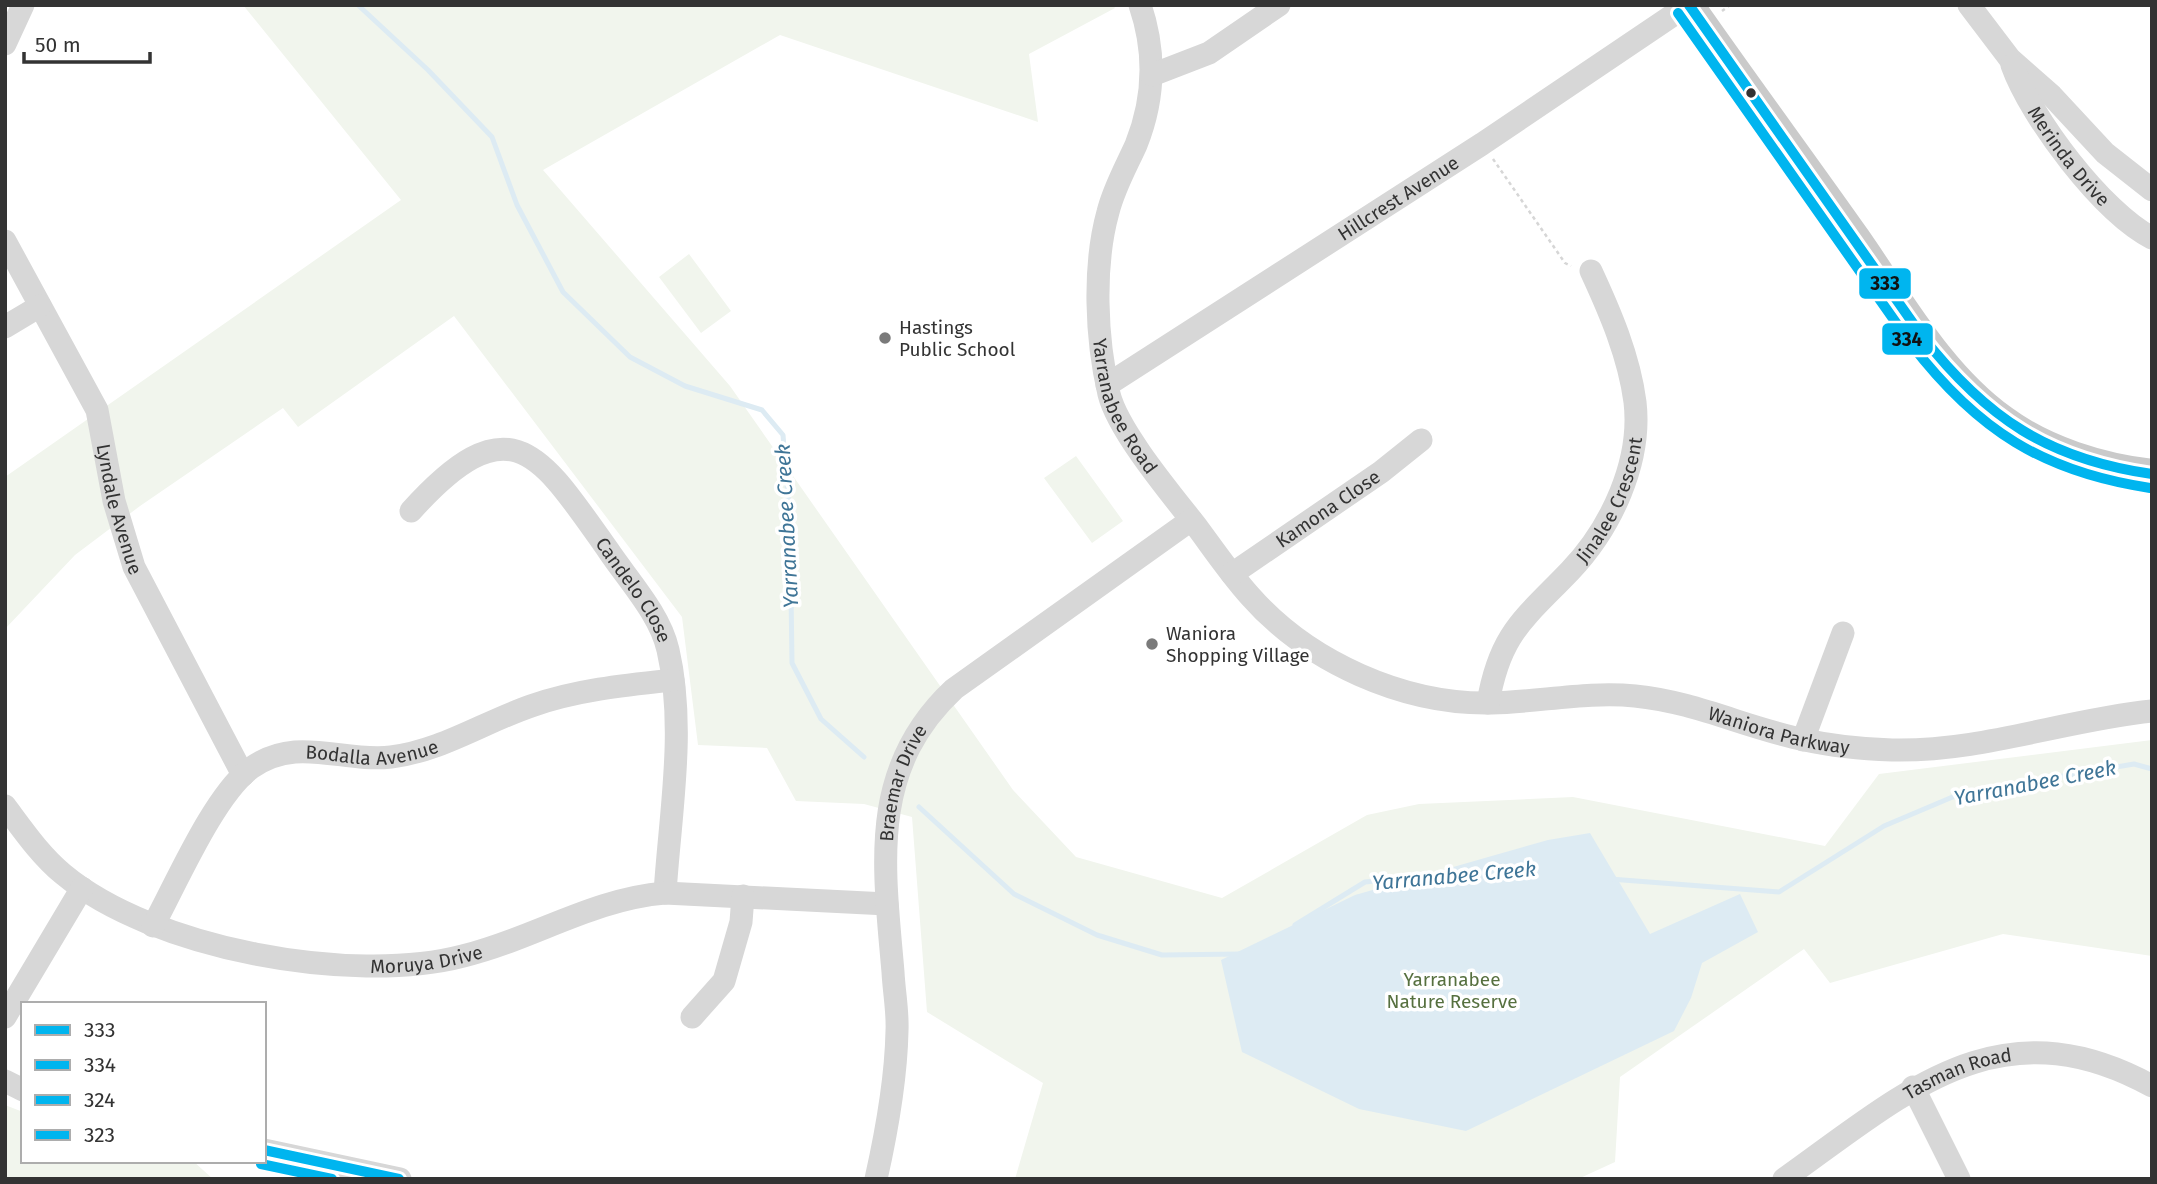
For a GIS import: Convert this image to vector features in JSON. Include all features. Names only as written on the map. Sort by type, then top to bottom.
[{"type":"main road","points":[[1688,5],[1921,333],[1978,400],[2022,433],[2047,445],[2096,463],[2152,474]]},
{"type":"street","points":[[5,44],[23,5]]},
{"type":"street","name":"Yarranabee Road","points":[[1140,5],[1151,46],[1152,75],[1145,120],[1109,207],[1102,238],[1099,309],[1107,385],[1113,407],[1191,520],[1232,574],[1270,617],[1309,648],[1369,678],[1407,691]]},
{"type":"street","points":[[1152,75],[1209,53],[1279,5]]},
{"type":"street","name":"Hillcrest Avenue","points":[[1107,385],[1482,145],[1688,5]]},
{"type":"street","name":"Merinda Drive","points":[[1969,5],[2010,59],[2052,96],[2105,153],[2152,190]]},
{"type":"street","name":"Merinda Drive","points":[[2010,59],[2033,110],[2081,172],[2126,220],[2152,238]]},
{"type":"street","name":"Lyndale Avenue","points":[[5,241],[97,410],[114,501],[134,567],[243,775]]},
{"type":"street","name":"Jinalee Crescent","points":[[1488,703],[1496,664],[1505,643],[1525,614],[1570,572],[1607,522],[1619,497],[1629,463],[1635,402],[1614,321],[1591,271]]},
{"type":"street","points":[[5,327],[40,306]]},
{"type":"street","name":"Kamona Close","points":[[1232,574],[1381,472],[1421,440]]},
{"type":"street","name":"Candelo Close","points":[[411,511],[447,474],[466,459],[485,452],[524,452],[541,462],[557,478],[659,628],[668,648],[677,714],[665,893]]},
{"type":"street","name":"Braemar Drive","points":[[876,1179],[888,1125],[897,1029],[887,904],[885,828],[893,785],[904,753],[933,709],[991,661],[1191,520]]},
{"type":"street","points":[[1803,740],[1843,633]]},
{"type":"street","name":"Bodalla Avenue","points":[[153,926],[222,802],[243,775],[270,757],[290,751],[313,750],[389,758],[409,754],[554,698],[673,680]]},
{"type":"street","name":"Waniora Parkway","points":[[1407,691],[1465,702],[1488,703],[1623,694],[1666,699],[1803,740],[1890,750],[1957,748],[2065,724],[2152,711]]},
{"type":"street","name":"Moruya Drive","points":[[5,806],[47,860],[82,888],[153,926],[203,942],[349,967],[392,968],[437,963],[494,948],[610,901],[665,893],[887,904]]},
{"type":"street","points":[[5,1017],[82,888]]},
{"type":"street","points":[[692,1017],[724,981],[741,922],[743,896]]},
{"type":"street","name":"Tasman Road","points":[[1784,1179],[1913,1087],[1973,1062],[2013,1053],[2053,1051],[2122,1069],[2152,1086]]},
{"type":"street","points":[[5,1081],[21,1089]]},
{"type":"street","points":[[1913,1087],[1959,1179]]},
{"type":"street","points":[[266,1150],[400,1179]]},
{"type":"path","points":[[1718,5],[1722,11],[1730,5]]},
{"type":"path","points":[[1482,145],[1565,263],[1591,271]]},
{"type":"green space","name":"Yarranabee Nature Reserve","points":[[243,5],[1113,5],[1115,8],[1029,54],[1038,122],[780,35],[543,170],[730,386],[1013,790],[1076,857],[1222,898],[1367,815],[1419,804],[1573,797],[1825,846],[1879,774],[2152,740],[2152,956],[2003,934],[1830,983],[1804,949],[1620,1077],[1615,1162],[1578,1179],[1015,1179],[1043,1083],[927,1012],[912,817],[864,804],[796,801],[767,748],[698,745],[682,617],[454,316],[298,427],[283,408],[140,506],[75,555],[5,629],[5,477],[401,200]]},
{"type":"green space","points":[[689,254],[731,311],[701,333],[659,277]]},
{"type":"green space","points":[[1076,456],[1123,521],[1092,543],[1044,478]]},
{"type":"green space","points":[[5,1105],[21,1111],[21,1163],[195,1163],[213,1179],[5,1179]]},
{"type":"water","points":[[1590,833],[1650,934],[1740,894],[1758,932],[1702,963],[1691,998],[1674,1031],[1466,1131],[1359,1109],[1242,1052],[1221,960],[1355,895],[1548,840]]},
{"type":"waterway","name":"Yarranabee Creek","points":[[358,5],[428,70],[492,137],[517,205],[563,292],[630,357],[685,386],[762,410],[783,435],[790,522],[792,663],[821,719],[864,757]]},
{"type":"waterway","name":"Yarranabee Creek","points":[[1610,879],[1779,892],[1884,826],[1962,793],[2134,764],[2152,769]]},
{"type":"waterway","name":"Yarranabee Creek","points":[[919,807],[1014,894],[1097,935],[1162,955],[1241,954]]},
{"type":"waterway","name":"Yarranabee Creek","points":[[1295,925],[1365,882],[1423,876]]},
{"type":"transit line","name":"333","points":[[1689,5],[1922,336],[1970,390],[1995,412],[2050,445],[2081,458],[2152,474]]},
{"type":"transit line","name":"334","points":[[1678,13],[1911,344],[1961,401],[1987,423],[2045,458],[2077,471],[2150,488]]},
{"type":"transit line","name":"324","points":[[266,1150],[399,1179]]},
{"type":"transit line","name":"323","points":[[261,1164],[332,1179]]},
{"type":"place","name":"Hastings Public School","points":[[885,338]]},
{"type":"place","name":"Waniora Shopping Village","points":[[1152,644]]}]
